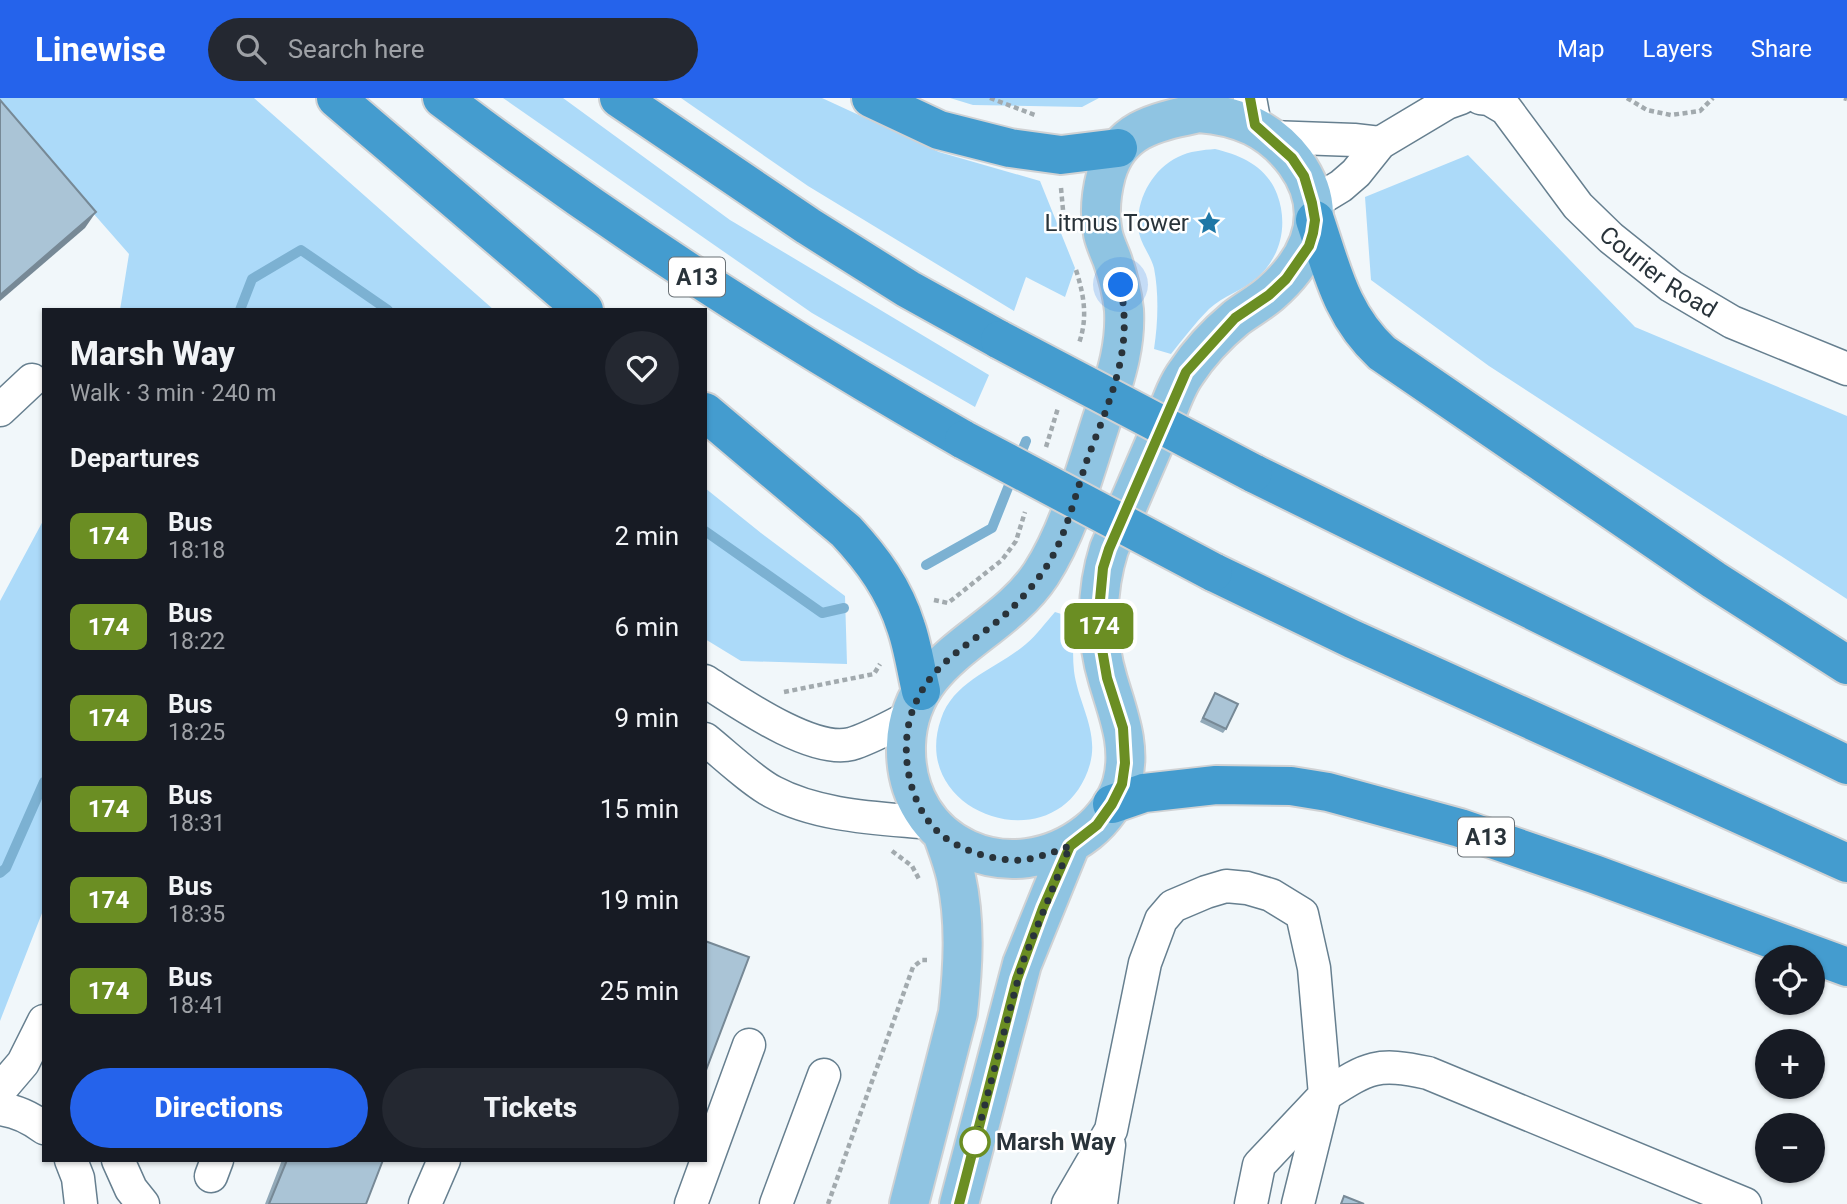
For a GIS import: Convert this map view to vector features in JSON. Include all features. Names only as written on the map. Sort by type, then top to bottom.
[{"type":"highway","points":[[336,98],[582,308]]},
{"type":"highway","name":"A13","points":[[442,98],[510,150],[662,255],[816,353],[964,440],[1213,572],[1352,639],[1847,863]]},
{"type":"highway","points":[[619,98],[808,226],[908,289],[1000,340],[1253,473],[1847,765]]},
{"type":"highway","points":[[871,98],[939,130],[1010,148],[1061,155],[1118,148]]},
{"type":"highway","points":[[1314,211],[1345,306],[1359,328],[1382,353],[1714,580],[1847,665]]},
{"type":"highway","points":[[707,414],[846,531],[866,552],[891,589],[907,629],[916,704]]},
{"type":"highway","name":"A13","points":[[1112,804],[1144,793],[1216,785],[1291,786],[1328,792],[1472,832],[1847,967]]},
{"type":"main road","points":[[909,1204],[958,1013],[963,930],[956,875],[937,829],[916,800],[908,775],[906,745],[916,704],[944,661],[1018,603],[1040,576],[1060,541],[1119,367],[1123,345],[1121,285],[1103,236],[1101,213],[1102,189],[1110,162],[1118,148],[1167,110],[1258,120],[1292,158],[1304,176],[1314,211],[1309,246],[1286,279],[1269,295],[1235,318],[1212,341],[1182,379],[1109,549],[1102,579],[1099,632],[1107,678],[1118,708],[1124,744],[1122,784],[1097,825],[1070,846],[1037,858],[1009,860],[969,851],[937,829]]},
{"type":"main road","points":[[959,1204],[1022,964],[1070,846]]},
{"type":"street","points":[[1314,211],[1356,173],[1380,143],[1447,103],[1461,98]]},
{"type":"street","name":"Courier Road","points":[[1480,98],[1509,108],[1578,206],[1611,238],[1671,286],[1732,321],[1847,369]]},
{"type":"street","points":[[1258,120],[1380,143]]},
{"type":"street","points":[[0,410],[32,380]]},
{"type":"street","points":[[707,682],[796,734],[827,744],[850,744],[916,704]]},
{"type":"street","points":[[707,741],[772,792],[786,798],[817,808],[937,829]]},
{"type":"street","points":[[1101,1204],[1111,1130],[1145,963],[1161,920],[1173,906],[1226,886],[1247,888],[1271,895],[1302,914],[1314,968],[1325,1095],[1298,1204]]},
{"type":"street","points":[[0,1090],[23,1063],[42,1025]]},
{"type":"street","points":[[707,1160],[749,1045]]},
{"type":"street","points":[[1228,1204],[1259,1165],[1325,1095],[1352,1078],[1376,1068],[1394,1066],[1428,1073],[1745,1204]]},
{"type":"street","points":[[776,1204],[824,1075]]},
{"type":"street","points":[[0,1109],[32,1119],[42,1126]]},
{"type":"street","points":[[1068,1204],[1111,1130]]},
{"type":"street","points":[[1085,1204],[1111,1130]]},
{"type":"street","points":[[1111,1130],[1115,1204]]},
{"type":"street","points":[[72,1162],[78,1178],[81,1204]]},
{"type":"street","points":[[119,1162],[131,1189],[143,1204]]},
{"type":"street","points":[[425,1204],[443,1162]]},
{"type":"street","points":[[691,1204],[706,1162]]},
{"type":"street","points":[[1251,1204],[1259,1165]]},
{"type":"path","points":[[989,98],[1039,116]]},
{"type":"path","points":[[1626,98],[1647,110],[1671,115],[1700,111],[1713,98]]},
{"type":"path","points":[[773,694],[874,674],[882,656]]},
{"type":"path","points":[[883,848],[912,866],[922,885]]},
{"type":"path","points":[[828,1204],[913,967],[922,960],[936,959]]},
{"type":"shaded area","points":[[0,98],[254,98],[492,308],[120,308],[129,254],[0,107]]},
{"type":"shaded area","points":[[503,98],[563,98],[730,220],[989,375],[975,407],[812,313]]},
{"type":"shaded area","points":[[681,98],[822,98],[939,152],[1040,181],[1075,268],[1065,297],[1026,277],[1014,311],[808,186]]},
{"type":"shaded area","points":[[950,98],[1099,98],[1082,107],[973,105]]},
{"type":"shaded area","points":[[1215,149],[1243,159],[1267,176],[1280,205],[1281,238],[1273,259],[1258,277],[1209,309],[1171,354],[1154,349],[1156,278],[1153,264],[1139,233],[1139,210],[1152,179],[1168,163],[1187,153]]},
{"type":"shaded area","points":[[1468,155],[1635,327],[1847,416],[1847,599],[1489,366],[1371,280],[1365,197]]},
{"type":"shaded area","points":[[707,490],[845,596],[847,664],[741,661],[707,640]]},
{"type":"shaded area","points":[[42,523],[42,913],[0,1021],[0,601]]},
{"type":"shaded area","points":[[1055,612],[1074,618],[1074,671],[1092,740],[1090,764],[1074,795],[1050,814],[1021,820],[992,816],[966,803],[946,781],[936,753],[941,719],[956,694],[1026,644]]},
{"type":"building","points":[[0,100],[96,212],[0,295]]},
{"type":"building","points":[[1215,693],[1238,704],[1226,729],[1203,718]]},
{"type":"building","points":[[707,942],[749,957],[707,1068]]},
{"type":"building","points":[[286,1162],[382,1162],[366,1204],[269,1204]]},
{"type":"building","points":[[1344,1196],[1364,1204],[1341,1204]]},
{"type":"waterway","points":[[241,308],[252,279],[301,250],[385,308]]},
{"type":"waterway","points":[[1018,461],[1026,441]]},
{"type":"waterway","points":[[926,565],[992,528],[1013,475]]},
{"type":"waterway","points":[[707,532],[822,613],[844,608]]},
{"type":"waterway","points":[[0,873],[6,868],[42,787]]},
{"type":"bus line","name":"174","points":[[959,1204],[1017,979],[1043,908],[1070,846],[1097,825],[1122,784],[1125,763],[1123,728],[1107,678],[1099,632],[1103,568],[1109,549],[1186,372],[1235,318],[1269,295],[1286,279],[1309,246],[1313,233],[1315,220],[1304,176],[1292,158],[1255,125],[1250,98]]},
{"type":"place","name":"Litmus Tower","points":[[1209,223]]},
{"type":"place","name":"Marsh Way","points":[[975,1142]]},
{"type":"route","points":[[975,1142],[972,1154],[1017,979],[1043,908],[1070,846],[1037,858],[1009,860],[969,851],[943,836],[916,800],[908,775],[906,745],[910,717],[921,691],[944,661],[1018,603],[1040,576],[1060,541],[1119,367],[1124,334],[1121,285]]}]
